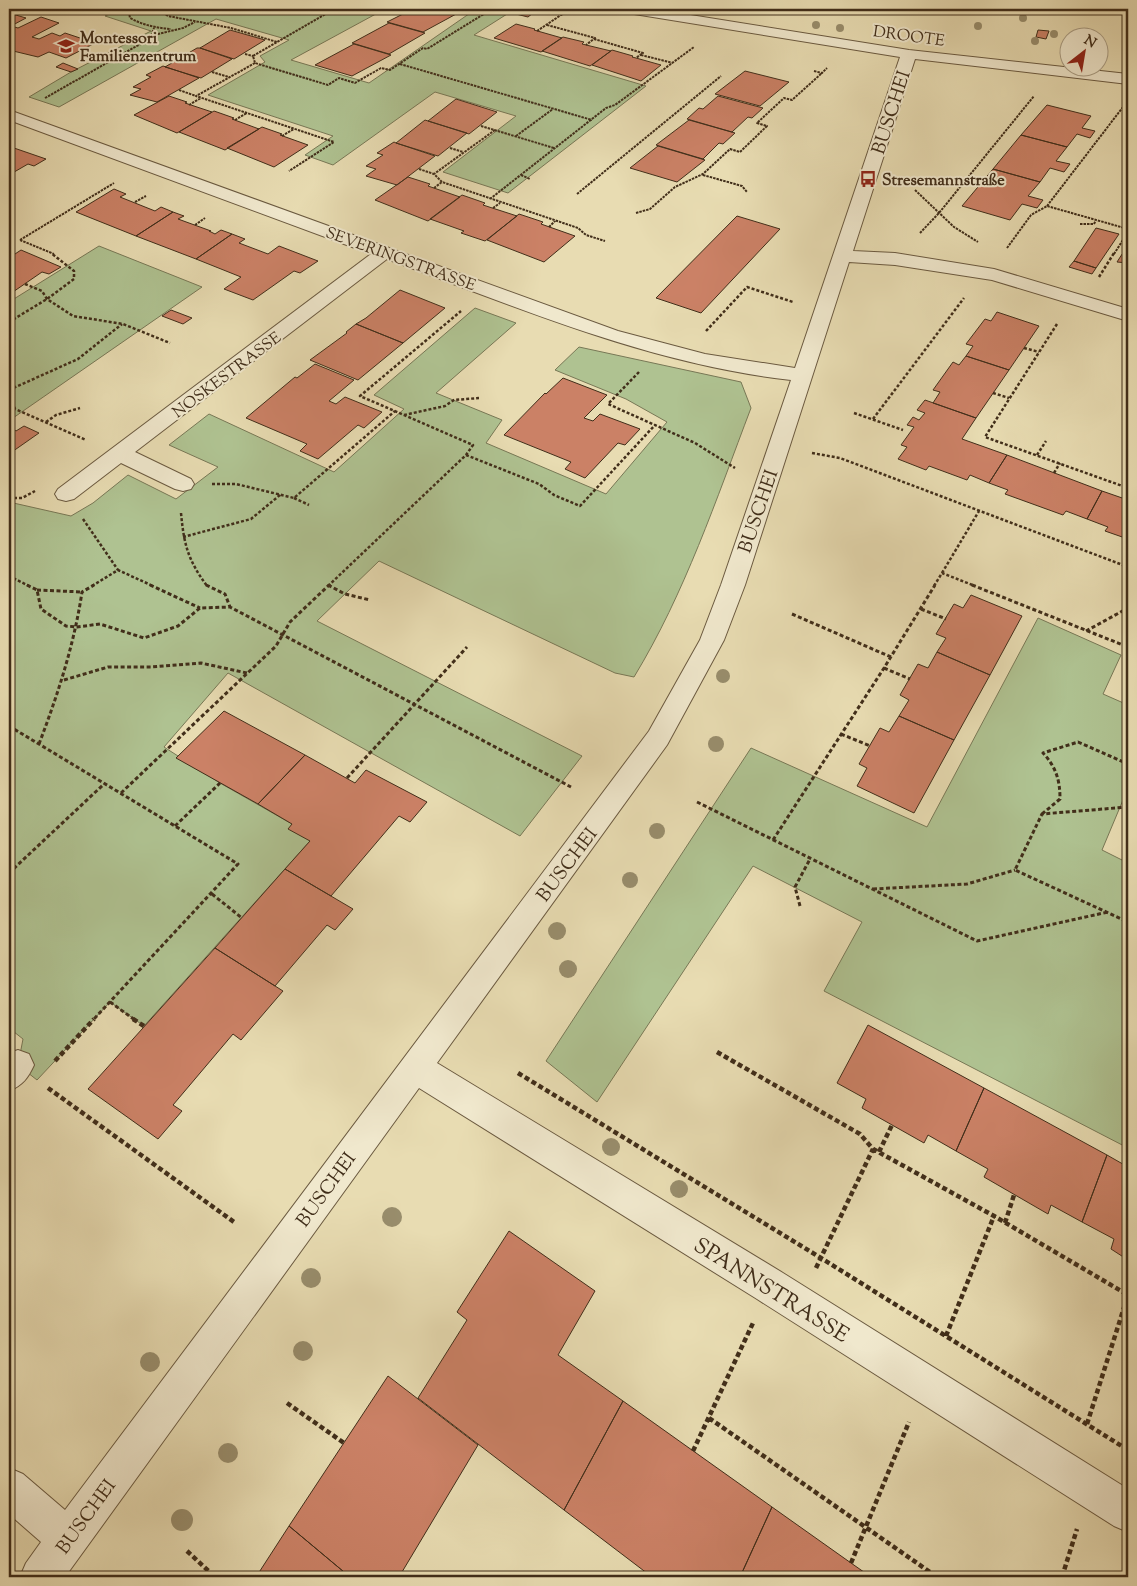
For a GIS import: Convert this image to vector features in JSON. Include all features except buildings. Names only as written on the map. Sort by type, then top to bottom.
[{"type":"street","name":"DROOTE","points":[[628,9],[652,11],[910,54],[1128,78]]},
{"type":"street","name":"BUSCHEI","points":[[40,1577],[658,738],[712,640],[910,54]]},
{"type":"street","name":"SEVERINGSTRASSE","points":[[9,115],[611,335],[660,350],[770,372],[801,375]]},
{"type":"street","name":"NOSKESTRASSE","points":[[66,494],[385,252]]},
{"type":"street","points":[[843,256],[903,260],[972,272],[996,269],[1073,298],[1128,315]]},
{"type":"street","points":[[120,454],[183,484]]},
{"type":"street","name":"SPANNSTRASSE","points":[[414,1067],[770,1286],[924,1385],[1128,1512]]},
{"type":"street","points":[[9,1488],[68,1540]]},
{"type":"path","points":[[132,9],[129,13],[130,18],[154,28],[177,29]]},
{"type":"path","points":[[157,9],[168,16],[231,28],[278,42]]},
{"type":"path","points":[[245,54],[253,56],[334,9]]},
{"type":"path","points":[[196,96],[255,63],[328,85],[339,78],[355,83],[381,68],[390,70],[492,9]]},
{"type":"path","points":[[537,31],[570,9]]},
{"type":"path","points":[[44,98],[158,34],[195,22]]},
{"type":"path","points":[[546,25],[595,38],[672,63]]},
{"type":"path","points":[[150,39],[154,28]]},
{"type":"path","points":[[586,45],[594,39]]},
{"type":"path","points":[[490,199],[606,108],[614,105],[699,43]]},
{"type":"path","points":[[636,58],[641,54]]},
{"type":"path","points":[[253,56],[255,63]]},
{"type":"path","points":[[400,64],[592,120]]},
{"type":"path","points":[[903,260],[906,246],[939,213],[1047,80],[1048,70]]},
{"type":"path","points":[[212,72],[230,77]]},
{"type":"path","points":[[636,213],[650,209],[675,187],[703,174],[730,149],[740,152],[767,126],[757,123],[784,98],[792,100],[822,73]]},
{"type":"path","points":[[577,194],[721,76]]},
{"type":"path","points":[[179,90],[334,142],[290,171]]},
{"type":"path","points":[[189,105],[202,98]]},
{"type":"path","points":[[996,269],[1031,215],[1047,206],[1128,101]]},
{"type":"path","points":[[516,136],[553,109]]},
{"type":"path","points":[[235,120],[247,113]]},
{"type":"path","points":[[481,126],[555,148]]},
{"type":"path","points":[[282,136],[294,129]]},
{"type":"path","points":[[434,174],[494,130]]},
{"type":"path","points":[[450,148],[464,152]]},
{"type":"path","points":[[9,322],[47,299],[74,279],[74,271],[53,254],[20,240],[145,165]]},
{"type":"path","points":[[419,169],[434,174],[442,182],[578,228],[586,235],[605,241]]},
{"type":"path","points":[[703,174],[742,186],[747,192]]},
{"type":"path","points":[[520,175],[530,178]]},
{"type":"path","points":[[434,188],[442,182]]},
{"type":"path","points":[[915,190],[954,227],[986,246],[996,269]]},
{"type":"path","points":[[493,208],[500,202]]},
{"type":"path","points":[[1047,206],[1128,230],[1097,280]]},
{"type":"path","points":[[1080,224],[1094,224],[1096,220]]},
{"type":"path","points":[[549,227],[556,221]]},
{"type":"path","points":[[873,419],[966,295],[972,272]]},
{"type":"path","points":[[25,284],[42,291],[47,299],[73,316],[123,324],[170,343]]},
{"type":"path","points":[[706,331],[747,287],[796,302]]},
{"type":"path","points":[[121,793],[276,646],[290,622],[466,455],[473,445],[360,396],[487,290]]},
{"type":"path","points":[[1073,298],[985,437],[1128,488]]},
{"type":"path","points":[[120,454],[15,409],[9,391],[78,359],[123,324]]},
{"type":"path","points":[[1024,348],[1039,352]]},
{"type":"path","points":[[644,366],[608,404],[695,443],[735,468]]},
{"type":"path","points":[[994,393],[1009,398]]},
{"type":"path","points":[[404,415],[446,406],[454,400],[479,398]]},
{"type":"path","points":[[45,422],[56,415],[80,408]]},
{"type":"path","points":[[9,414],[15,409]]},
{"type":"path","points":[[294,498],[395,411]]},
{"type":"path","points":[[854,413],[903,430]]},
{"type":"path","points":[[466,455],[539,484],[554,495],[580,506],[656,425]]},
{"type":"path","points":[[1037,456],[1046,441]]},
{"type":"path","points":[[779,446],[840,458],[1128,568]]},
{"type":"path","points":[[1054,473],[1060,463]]},
{"type":"path","points":[[230,607],[225,594],[207,586],[189,559],[183,537],[180,512],[183,484],[236,484],[294,498],[309,506]]},
{"type":"path","points":[[183,537],[252,520],[281,495]]},
{"type":"path","points":[[773,840],[921,609],[979,511]]},
{"type":"path","points":[[9,576],[37,590],[82,592],[118,570],[200,608],[230,607],[571,787]]},
{"type":"path","points":[[942,573],[1128,647]]},
{"type":"path","points":[[328,585],[345,594],[370,600]]},
{"type":"path","points":[[37,590],[41,609],[66,626],[77,627],[100,624],[144,638],[178,626],[200,608]]},
{"type":"path","points":[[39,744],[64,680],[77,627],[82,592]]},
{"type":"path","points":[[1086,631],[1128,608]]},
{"type":"path","points":[[921,609],[946,619]]},
{"type":"path","points":[[792,614],[890,657]]},
{"type":"path","points":[[347,778],[467,647]]},
{"type":"path","points":[[64,680],[108,667],[152,667],[201,663],[247,672]]},
{"type":"path","points":[[884,668],[910,679]]},
{"type":"path","points":[[9,726],[238,864],[110,1002],[21,1074],[234,1222]]},
{"type":"path","points":[[841,734],[870,746]]},
{"type":"path","points":[[1015,870],[1042,814],[1060,799],[1061,782],[1054,763],[1043,753],[1078,742],[1128,764]]},
{"type":"path","points":[[175,826],[220,783]]},
{"type":"path","points":[[9,873],[104,784]]},
{"type":"path","points":[[697,802],[977,941],[1108,912]]},
{"type":"path","points":[[1042,814],[1128,807]]},
{"type":"path","points":[[800,906],[794,887],[810,859]]},
{"type":"path","points":[[871,889],[968,884],[1015,870],[1128,922]]},
{"type":"path","points":[[212,894],[242,918]]},
{"type":"path","points":[[110,1002],[144,1026]]},
{"type":"path","points":[[717,1052],[860,1134],[873,1149],[994,1216],[1128,1295],[1087,1424]]},
{"type":"path","points":[[518,1073],[821,1258],[1128,1450]]},
{"type":"path","points":[[879,1152],[892,1125]]},
{"type":"path","points":[[799,1305],[873,1149]]},
{"type":"path","points":[[1005,1223],[1014,1195]]},
{"type":"path","points":[[946,1336],[994,1216]]},
{"type":"path","points":[[693,1451],[770,1286]]},
{"type":"path","points":[[851,1563],[924,1385]]},
{"type":"path","points":[[288,1403],[344,1443]]},
{"type":"path","points":[[709,1418],[938,1577]]},
{"type":"path","points":[[1062,1577],[1090,1488]]},
{"type":"path","points":[[187,1551],[215,1577]]},
{"type":"green space","points":[[120,9],[310,9],[328,14],[336,9],[385,9],[291,60],[369,83],[476,9],[515,9],[474,35],[646,86],[508,193],[443,172],[516,116],[435,92],[333,165],[305,155],[333,136],[208,95],[265,62],[260,56],[289,40],[216,19],[59,107],[29,97],[71,72],[151,31],[105,16]]},
{"type":"green space","points":[[99,246],[202,287],[13,418],[9,416],[9,302]]},
{"type":"green space","points":[[475,308],[516,323],[436,393],[502,420],[486,443],[606,494],[667,422],[626,399],[555,370],[579,347],[741,382],[751,408],[684,579],[669,612],[634,677],[615,673],[379,561],[317,621],[582,756],[520,836],[228,673],[164,747],[220,783],[292,824],[310,841],[144,1026],[110,1002],[37,1080],[18,1065],[23,1039],[9,1028],[9,502],[71,516],[93,503],[128,475],[176,499],[218,467],[169,445],[209,414],[334,472],[404,409],[374,395]]},
{"type":"green space","points":[[1038,618],[1121,655],[1103,694],[1128,705],[1128,788],[1102,850],[1128,863],[1128,1148],[824,991],[862,922],[753,866],[597,1102],[546,1061],[751,748],[927,827]]},
{"type":"place","name":"Montessori Familienzentrum","points":[[66,46]]},
{"type":"place","name":"Stresemannstraße","points":[[868,179]]}]
